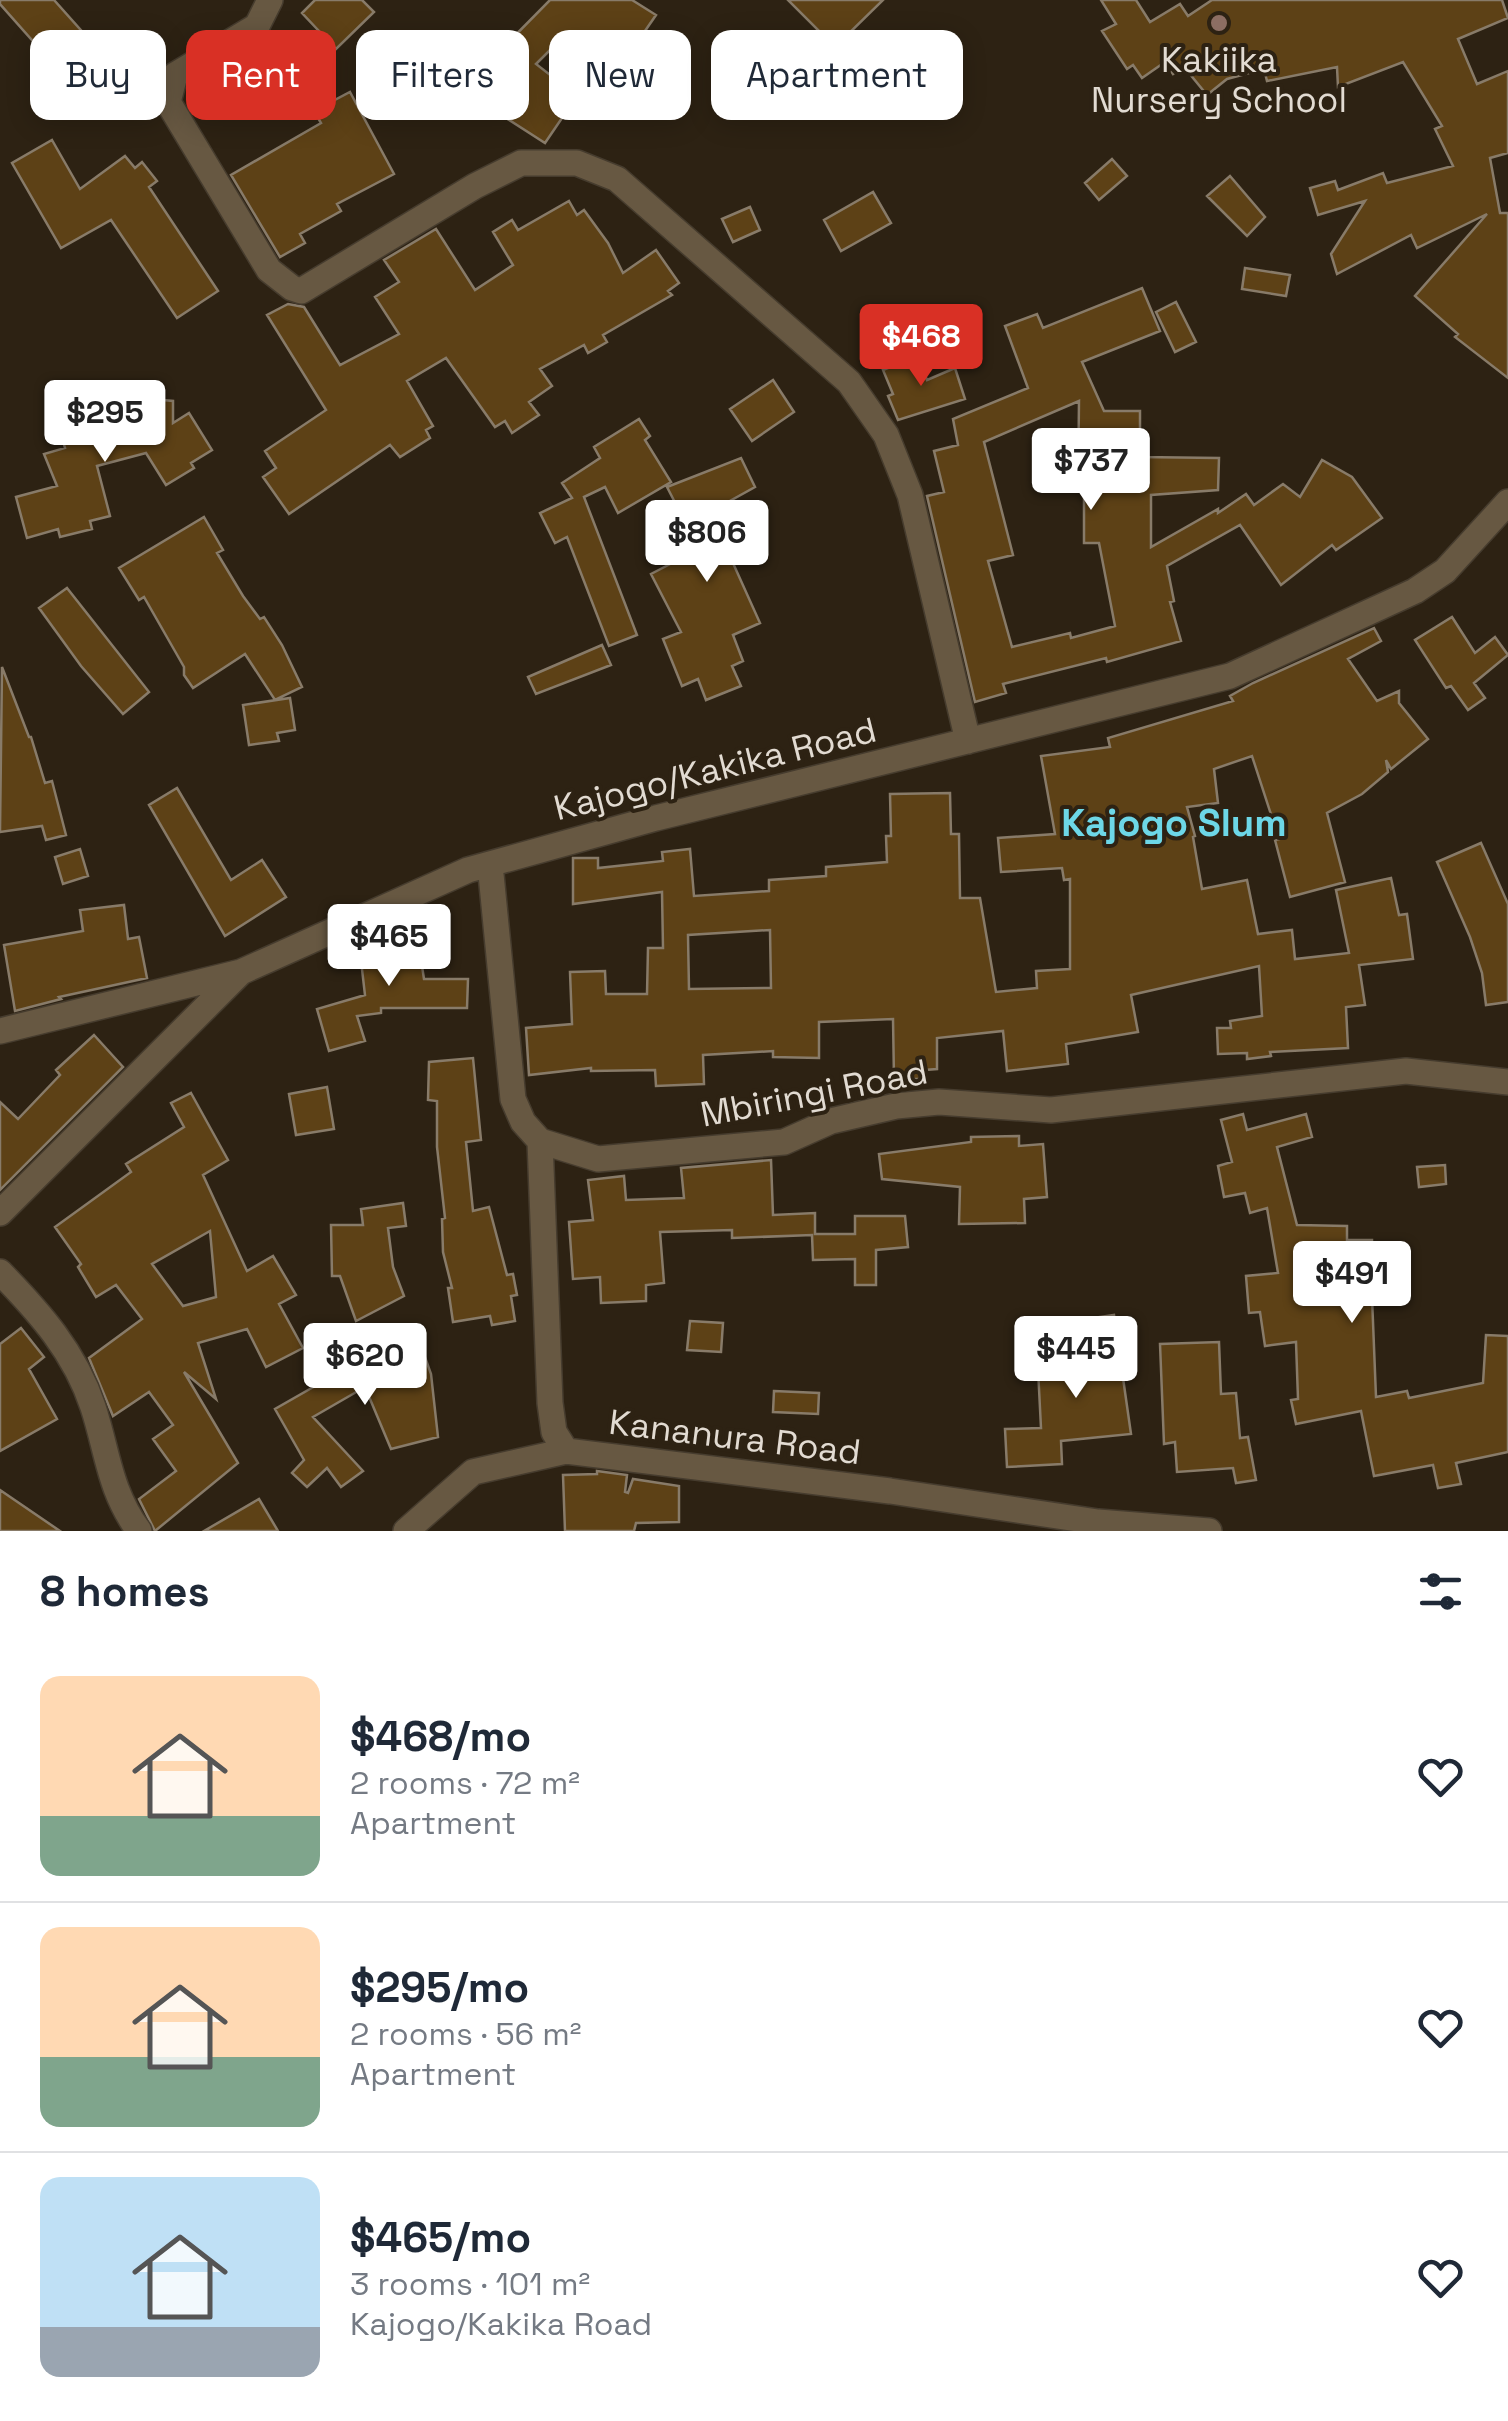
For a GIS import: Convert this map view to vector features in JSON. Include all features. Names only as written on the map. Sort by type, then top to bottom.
[{"type":"street","points":[[270,0],[257,26],[175,75],[168,102],[268,270],[301,291],[474,186],[521,163],[578,163],[617,179],[849,382],[886,435],[910,495],[968,742]]},
{"type":"street","name":"Kajogo/Kakika Road","points":[[0,1214],[242,972],[468,870],[656,818],[1247,670],[1415,591],[1446,571],[1508,502]]},
{"type":"street","points":[[490,864],[513,1099],[524,1122],[540,1141]]},
{"type":"street","points":[[0,1031],[242,972]]},
{"type":"street","name":"Mbiringi Road","points":[[540,1141],[598,1159],[784,1142],[832,1121],[896,1106],[939,1102],[1052,1110],[1406,1071],[1508,1082]]},
{"type":"street","name":"Kananura Road","points":[[540,1141],[550,1404],[554,1432],[566,1451],[890,1490],[1098,1522],[1208,1531]]},
{"type":"street","points":[[0,1272],[35,1307],[66,1347],[93,1405],[110,1477],[123,1509],[139,1531]]},
{"type":"street","points":[[406,1531],[473,1472],[566,1451]]},
{"type":"building","points":[[0,0],[54,0],[81,30],[30,30],[30,38]]},
{"type":"building","points":[[315,0],[362,0],[374,12],[336,49],[336,30],[318,30],[302,13]]},
{"type":"building","points":[[550,0],[632,0],[656,15],[646,30],[549,30],[549,51],[536,64],[549,74],[549,120],[561,120],[545,143],[509,120],[529,120],[529,30],[520,30]]},
{"type":"building","points":[[788,0],[883,0],[852,30],[818,30]]},
{"type":"building","points":[[1101,0],[1136,0],[1150,22],[1180,4],[1188,16],[1212,0],[1502,0],[1508,18],[1458,39],[1477,84],[1508,71],[1508,153],[1490,158],[1500,213],[1508,213],[1508,378],[1455,337],[1458,334],[1415,296],[1487,214],[1417,248],[1411,235],[1337,274],[1331,254],[1365,201],[1318,215],[1310,188],[1335,181],[1338,190],[1383,173],[1387,183],[1453,166],[1435,129],[1442,126],[1403,62],[1338,87],[1337,67],[1267,81],[1264,69],[1227,79],[1207,95],[1184,67],[1173,74],[1165,62],[1142,78],[1133,65],[1127,69],[1102,31],[1116,24]]},
{"type":"building","points":[[350,92],[356,103],[356,120],[365,120],[394,174],[337,204],[341,211],[300,234],[305,243],[280,257],[231,175],[321,123],[319,120],[336,120],[336,99]]},
{"type":"building","points":[[52,140],[80,189],[125,156],[135,168],[142,162],[157,181],[149,187],[218,291],[177,318],[111,220],[61,248],[12,163]]},
{"type":"building","points":[[1112,159],[1127,176],[1099,200],[1085,183]]},
{"type":"building","points":[[1230,176],[1265,217],[1247,236],[1207,196]]},
{"type":"building","points":[[873,192],[891,223],[841,251],[824,220]]},
{"type":"building","points":[[569,201],[577,215],[584,210],[608,243],[623,273],[656,250],[679,283],[668,291],[672,295],[603,335],[607,342],[588,353],[584,345],[540,369],[552,386],[529,402],[539,415],[512,433],[505,421],[495,427],[446,358],[407,381],[433,426],[426,430],[430,438],[400,457],[390,445],[289,514],[263,477],[276,468],[265,451],[326,410],[267,315],[288,304],[304,307],[340,365],[399,334],[375,297],[399,282],[384,260],[436,229],[475,290],[513,265],[493,232],[512,220],[518,230]]},
{"type":"building","points":[[750,207],[760,230],[733,242],[722,219]]},
{"type":"building","points":[[1245,268],[1290,275],[1286,296],[1242,289]]},
{"type":"building","points":[[1142,288],[1160,331],[1082,362],[1104,411],[1140,411],[1140,457],[1219,458],[1218,490],[1151,495],[1151,547],[1246,494],[1254,505],[1283,484],[1300,497],[1322,460],[1352,477],[1382,518],[1336,550],[1332,545],[1281,585],[1240,525],[1167,566],[1174,601],[1170,602],[1181,641],[1107,662],[1106,658],[1003,684],[1006,693],[975,702],[927,496],[944,492],[934,451],[958,445],[953,419],[1028,388],[1005,326],[1037,314],[1043,328]],"holes":[[[1079,401],[1078,489],[1084,489],[1084,543],[1099,543],[1115,626],[1012,647],[988,561],[1013,555],[984,442]]]},
{"type":"building","points":[[1176,302],[1196,342],[1175,352],[1156,312]]},
{"type":"building","points":[[917,356],[927,380],[955,368],[965,399],[898,420],[883,370]]},
{"type":"building","points":[[773,380],[794,412],[752,441],[730,409]]},
{"type":"building","points":[[152,399],[173,401],[173,423],[189,413],[212,450],[191,463],[194,468],[166,485],[146,453],[97,466],[110,516],[90,521],[92,529],[60,537],[58,529],[27,538],[16,497],[57,486],[44,454],[65,448],[55,414],[95,402],[110,445],[151,419]]},
{"type":"building","points":[[639,419],[650,436],[645,440],[671,482],[618,513],[605,487],[584,497],[637,635],[609,646],[567,537],[555,543],[540,513],[572,498],[562,483],[600,458],[594,447]]},
{"type":"building","points":[[741,458],[755,487],[710,512],[760,623],[733,635],[743,661],[732,666],[741,686],[706,700],[698,679],[682,686],[663,639],[681,632],[651,574],[699,549],[667,487]]},
{"type":"building","points":[[204,517],[223,550],[217,553],[243,596],[260,619],[264,617],[282,645],[302,687],[275,700],[245,654],[193,688],[144,597],[139,600],[119,568]]},
{"type":"building","points":[[67,588],[149,692],[123,714],[81,666],[39,608]]},
{"type":"building","points":[[1452,617],[1475,653],[1495,637],[1508,655],[1474,683],[1485,698],[1468,710],[1451,686],[1446,688],[1415,640]]},
{"type":"building","points":[[1374,628],[1381,641],[1348,659],[1377,701],[1399,691],[1399,703],[1428,739],[1391,769],[1386,760],[1388,772],[1362,794],[1327,813],[1345,882],[1290,897],[1275,840],[1279,839],[1252,756],[1214,769],[1218,803],[1187,807],[1202,889],[1247,880],[1258,934],[1292,930],[1295,959],[1349,953],[1336,890],[1391,878],[1399,915],[1407,914],[1413,959],[1359,965],[1365,1005],[1346,1007],[1348,1048],[1270,1052],[1271,1056],[1247,1059],[1247,1053],[1218,1054],[1217,1028],[1231,1028],[1230,1021],[1262,1016],[1259,966],[1131,995],[1138,1032],[1066,1044],[1068,1064],[1007,1071],[1003,1031],[937,1038],[937,1069],[925,1070],[925,1079],[894,1079],[893,1019],[819,1022],[819,1058],[773,1057],[773,1051],[703,1055],[704,1084],[656,1086],[655,1070],[591,1068],[529,1075],[526,1028],[572,1024],[570,972],[605,971],[606,994],[647,994],[648,948],[663,948],[662,892],[573,904],[573,858],[598,858],[598,868],[663,861],[662,852],[690,849],[694,896],[769,891],[769,880],[826,876],[826,867],[887,862],[890,794],[950,793],[951,834],[959,834],[960,898],[980,898],[996,992],[1037,988],[1036,971],[1070,969],[1070,879],[1064,880],[1062,868],[1001,872],[998,838],[1055,834],[1041,756],[1110,747],[1108,738],[1233,701],[1230,696]],"holes":[[[770,930],[771,988],[689,989],[688,935]]]},
{"type":"building","points":[[602,645],[611,665],[536,694],[528,677]]},
{"type":"building","points":[[2,667],[45,783],[52,781],[66,835],[46,840],[42,826],[0,832]]},
{"type":"building","points":[[290,698],[295,730],[277,733],[279,741],[249,745],[243,705]]},
{"type":"building","points":[[177,788],[231,880],[262,860],[286,897],[225,936],[149,805]]},
{"type":"building","points":[[1481,843],[1508,904],[1508,1002],[1486,1005],[1482,973],[1470,937],[1437,862]]},
{"type":"building","points":[[80,849],[88,876],[63,884],[55,857]]},
{"type":"building","points":[[124,905],[128,939],[139,937],[147,978],[15,1011],[4,945],[83,931],[80,910]]},
{"type":"building","points":[[417,934],[424,979],[468,979],[467,1008],[381,1008],[381,1013],[357,1016],[365,1041],[329,1051],[317,1009],[365,995],[359,943]]},
{"type":"building","points":[[94,1035],[123,1067],[0,1190],[0,1102],[18,1119],[60,1075],[56,1070]]},
{"type":"building","points":[[473,1058],[481,1140],[466,1142],[473,1211],[489,1207],[507,1275],[513,1274],[517,1295],[511,1296],[515,1321],[492,1325],[490,1316],[453,1322],[448,1288],[452,1288],[443,1252],[445,1218],[437,1147],[437,1101],[428,1100],[429,1062]]},
{"type":"building","points":[[327,1087],[334,1129],[296,1135],[289,1094]]},
{"type":"building","points":[[191,1093],[228,1160],[203,1175],[247,1271],[273,1256],[296,1295],[279,1304],[303,1348],[266,1367],[247,1329],[198,1343],[216,1399],[184,1372],[238,1463],[155,1531],[139,1499],[176,1471],[153,1439],[173,1425],[149,1392],[113,1416],[89,1358],[142,1319],[116,1285],[96,1297],[78,1267],[81,1264],[55,1227],[131,1172],[126,1164],[184,1127],[171,1103]],"holes":[[[210,1231],[216,1297],[183,1306],[152,1264]]]},
{"type":"building","points":[[1243,1114],[1247,1130],[1306,1114],[1312,1137],[1277,1147],[1297,1225],[1347,1226],[1347,1240],[1372,1240],[1372,1253],[1395,1253],[1395,1297],[1372,1297],[1376,1397],[1407,1391],[1409,1398],[1483,1383],[1486,1335],[1508,1336],[1508,1452],[1456,1463],[1461,1484],[1438,1488],[1433,1465],[1374,1476],[1361,1411],[1296,1424],[1291,1400],[1298,1399],[1296,1342],[1265,1346],[1260,1312],[1249,1313],[1246,1276],[1278,1273],[1267,1208],[1250,1213],[1245,1193],[1224,1197],[1218,1166],[1232,1162],[1221,1120]]},
{"type":"building","points":[[1019,1136],[1019,1146],[1043,1144],[1047,1197],[1024,1199],[1025,1223],[959,1224],[960,1187],[882,1179],[879,1154],[971,1142],[971,1137]]},
{"type":"building","points":[[771,1160],[773,1215],[815,1213],[815,1234],[855,1234],[855,1216],[905,1216],[908,1247],[876,1250],[876,1285],[855,1285],[855,1259],[813,1260],[812,1235],[732,1238],[732,1230],[660,1232],[664,1283],[646,1285],[646,1301],[601,1303],[600,1277],[573,1279],[569,1222],[593,1220],[588,1180],[624,1176],[626,1200],[684,1198],[681,1168]]},
{"type":"building","points":[[1445,1165],[1446,1184],[1419,1187],[1417,1167]]},
{"type":"building","points":[[403,1203],[406,1226],[388,1228],[393,1267],[404,1296],[356,1321],[340,1276],[332,1276],[331,1225],[363,1225],[361,1209]]},
{"type":"building","points":[[1114,1315],[1131,1434],[1061,1441],[1062,1464],[1007,1467],[1005,1429],[1041,1428],[1038,1369],[1085,1367],[1079,1320]]},
{"type":"building","points":[[690,1321],[723,1323],[721,1352],[687,1350]]},
{"type":"building","points":[[21,1328],[44,1357],[29,1369],[57,1419],[0,1451],[0,1344]]},
{"type":"building","points":[[415,1329],[431,1374],[438,1437],[391,1449],[365,1387],[313,1417],[363,1471],[341,1487],[327,1468],[307,1487],[292,1473],[304,1460],[275,1409]]},
{"type":"building","points":[[1219,1342],[1221,1394],[1236,1393],[1240,1438],[1248,1437],[1256,1480],[1236,1483],[1233,1468],[1177,1472],[1175,1442],[1164,1444],[1160,1344]]},
{"type":"building","points":[[774,1391],[819,1393],[818,1414],[773,1412]]},
{"type":"building","points":[[597,1471],[627,1475],[628,1493],[633,1479],[679,1486],[679,1522],[636,1523],[634,1531],[565,1531],[563,1475]]},
{"type":"building","points":[[0,1490],[60,1531],[0,1531]]},
{"type":"building","points":[[259,1499],[278,1531],[204,1531]]},
{"type":"place","name":"Kakiika Nursery School","points":[[1219,23]]},
{"type":"district","name":"Kajogo Slum","points":[[1174,823]]}]
